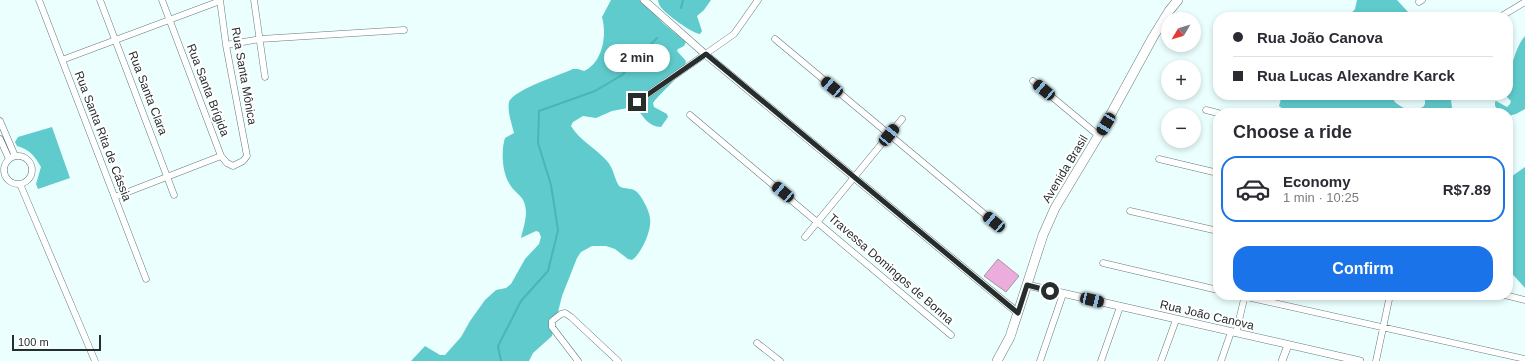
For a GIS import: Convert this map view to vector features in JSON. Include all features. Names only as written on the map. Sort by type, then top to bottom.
[{"type":"main road","name":"Avenida Brasil","points":[[997,361],[1010,337],[1043,235],[1055,208],[1098,136],[1153,37],[1169,11],[1178,0]]},
{"type":"street","name":"Rua Santa Rita de Cássia","points":[[39,0],[146,279]]},
{"type":"street","name":"Rua Santa Clara","points":[[100,0],[174,195]]},
{"type":"street","name":"Rua Santa Brígida","points":[[162,0],[221,156]]},
{"type":"street","points":[[254,0],[265,77]]},
{"type":"street","points":[[644,0],[706,54],[1018,313]]},
{"type":"street","points":[[637,102],[734,34],[758,0]]},
{"type":"street","points":[[62,60],[220,1]]},
{"type":"street","name":"Rua Santa Mônica","points":[[220,1],[226,45],[247,156],[243,161],[233,166],[227,163],[221,156]]},
{"type":"street","points":[[1508,12],[1525,2]]},
{"type":"street","points":[[226,45],[260,39],[404,30]]},
{"type":"street","points":[[775,39],[994,222]]},
{"type":"street","points":[[1033,81],[1098,136]]},
{"type":"street","points":[[1206,110],[1213,112]]},
{"type":"street","name":"Travessa Domingos de Bonna","points":[[690,115],[950,335]]},
{"type":"street","points":[[805,237],[853,177],[902,120]]},
{"type":"street","points":[[0,122],[12,158]]},
{"type":"street","points":[[0,139],[12,158]]},
{"type":"street","points":[[19,156],[28,160],[32,168],[30,178],[20,184],[11,182],[5,176],[4,167],[12,158],[19,156]]},
{"type":"street","points":[[114,197],[221,156]]},
{"type":"street","points":[[1159,159],[1213,171]]},
{"type":"street","points":[[20,184],[95,361]]},
{"type":"street","points":[[1130,211],[1213,230]]},
{"type":"street","points":[[1103,263],[1213,289]]},
{"type":"street","name":"Rua João Canova","points":[[1027,285],[1345,359],[1360,361]]},
{"type":"street","points":[[1040,361],[1064,294]]},
{"type":"street","points":[[1513,297],[1525,300]]},
{"type":"street","points":[[1221,361],[1234,333],[1241,300]]},
{"type":"street","points":[[1261,300],[1383,326],[1525,359]]},
{"type":"street","points":[[1376,361],[1389,300]]},
{"type":"street","points":[[1101,361],[1120,307]]},
{"type":"street","points":[[578,361],[552,327],[552,321],[565,313],[618,361]]},
{"type":"street","points":[[1161,361],[1176,320]]},
{"type":"street","points":[[757,343],[780,361]]},
{"type":"street","points":[[1282,361],[1288,345]]},
{"type":"shaded area","points":[[611,0],[641,0],[663,23],[686,42],[684,46],[677,51],[686,61],[685,66],[653,103],[654,107],[667,114],[668,117],[661,127],[657,127],[650,123],[644,118],[637,108],[633,107],[612,111],[596,118],[583,116],[573,122],[571,126],[583,140],[607,161],[619,186],[635,190],[643,200],[648,211],[650,223],[648,235],[643,247],[632,260],[628,259],[615,249],[606,246],[592,246],[581,252],[577,258],[562,296],[552,336],[533,353],[529,361],[411,361],[425,346],[440,355],[445,355],[461,337],[485,300],[496,290],[506,288],[511,284],[525,259],[539,244],[541,237],[539,232],[536,231],[521,238],[526,218],[526,209],[524,202],[511,186],[505,173],[503,149],[505,138],[514,133],[509,113],[509,102],[512,97],[538,83],[573,69],[584,71],[596,61],[604,40],[602,17]]},
{"type":"shaded area","points":[[658,0],[711,0],[704,10],[697,16],[702,31],[700,34],[691,31],[673,18],[663,9]]},
{"type":"shaded area","points":[[1357,0],[1397,0],[1408,12],[1352,12],[1355,9]]},
{"type":"shaded area","points":[[1525,36],[1525,109],[1513,115],[1513,108],[1497,108],[1495,102],[1496,101],[1507,107],[1510,104],[1510,100],[1513,100],[1513,62],[1521,41]]},
{"type":"shaded area","points":[[1281,100],[1394,100],[1404,108],[1282,108],[1279,106]]},
{"type":"shaded area","points":[[1425,100],[1451,101],[1452,108],[1421,108],[1425,104]]},
{"type":"shaded area","points":[[52,127],[70,178],[38,189],[36,184],[41,167],[31,154],[25,149],[17,146],[15,142],[18,137]]},
{"type":"shaded area","points":[[1525,167],[1525,288],[1513,275],[1513,175]]},
{"type":"building","points":[[998,259],[1019,276],[1006,292],[984,276]]},
{"type":"waterway","points":[[681,8],[683,0]]},
{"type":"waterway","points":[[501,361],[498,346],[521,301],[548,271],[558,230],[551,185],[538,143],[539,111],[595,91],[622,75],[657,38]]},
{"type":"route","points":[[637,102],[706,54],[1018,313],[1027,285],[1050,291]]}]
